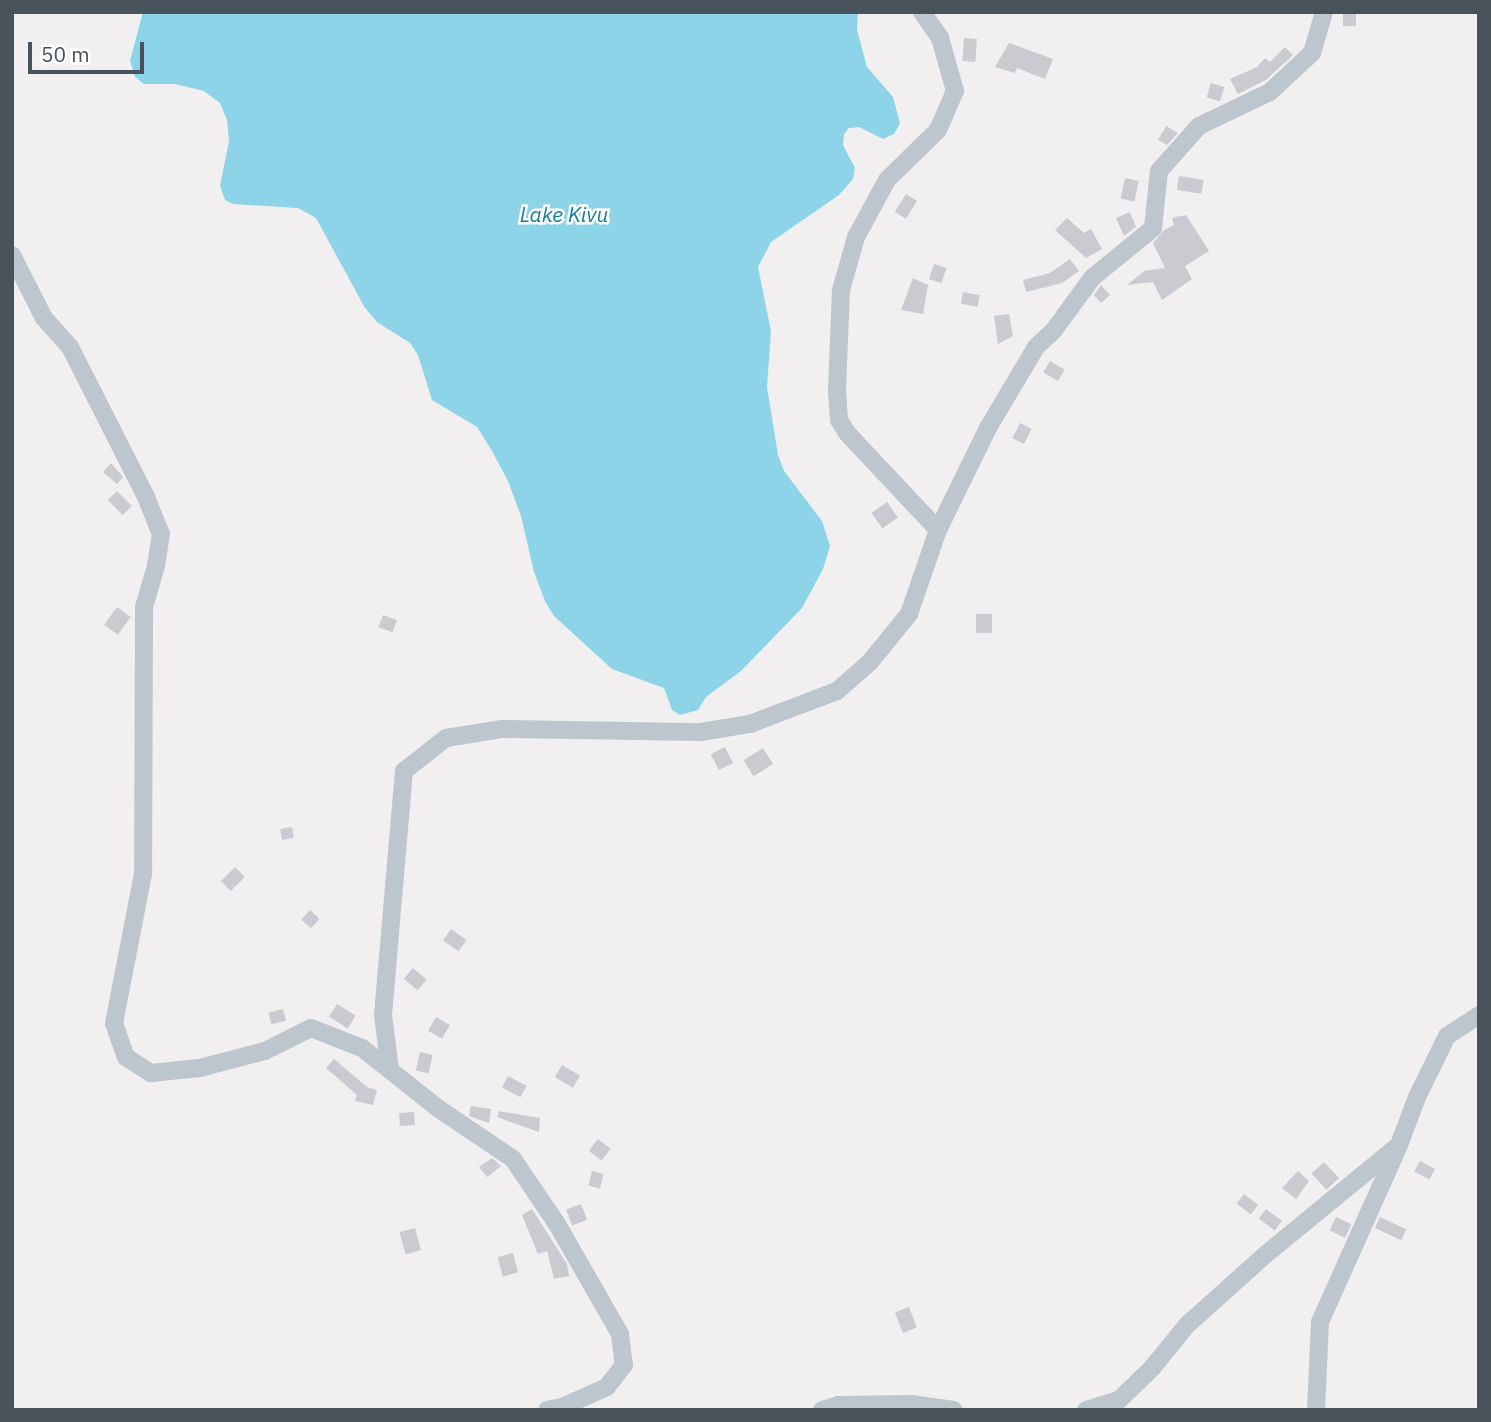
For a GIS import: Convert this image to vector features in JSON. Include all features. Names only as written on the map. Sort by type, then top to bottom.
[{"type":"street","points":[[922,12],[940,38],[955,91],[939,130],[887,180],[856,237],[841,290],[837,391],[839,420],[847,433],[938,530]]},
{"type":"street","points":[[390,1069],[383,1015],[404,771],[446,738],[502,729],[701,733],[750,724],[837,691],[870,662],[909,614],[938,530],[988,428],[1036,347],[1054,330],[1092,278],[1153,228],[1159,171],[1199,126],[1270,92],[1312,52],[1324,12]]},
{"type":"street","points":[[12,255],[44,318],[70,347],[146,498],[161,534],[144,607],[143,874],[114,1023],[127,1058],[151,1073],[200,1068],[265,1051],[311,1028],[362,1048],[439,1109],[513,1158],[557,1224],[620,1334],[624,1366],[607,1387],[562,1407],[547,1410]]},
{"type":"street","points":[[1316,1410],[1320,1322],[1399,1145],[1417,1097],[1447,1037],[1479,1015]]},
{"type":"street","points":[[1086,1410],[1119,1400],[1152,1368],[1186,1325],[1265,1255],[1399,1145]]},
{"type":"street","points":[[822,1410],[838,1405],[911,1404],[954,1410]]},
{"type":"water","name":"Lake Kivu","points":[[143,12],[858,12],[857,30],[867,67],[893,97],[900,123],[894,134],[883,139],[859,127],[849,128],[844,134],[843,145],[855,168],[853,179],[839,195],[771,242],[758,267],[771,331],[767,387],[778,455],[784,471],[822,521],[830,546],[823,569],[802,608],[741,671],[706,697],[698,710],[680,715],[672,710],[664,688],[612,669],[554,616],[534,572],[521,516],[508,481],[492,451],[477,427],[432,400],[418,355],[410,343],[377,322],[365,308],[316,218],[298,208],[233,204],[225,200],[220,186],[229,141],[227,120],[220,103],[204,91],[175,84],[144,84],[135,77],[130,61]]},
{"type":"building","points":[[1343,12],[1356,12],[1356,26],[1343,26]]},
{"type":"building","points":[[964,38],[977,39],[975,62],[962,61]]},
{"type":"building","points":[[1009,43],[1053,59],[1045,79],[1017,68],[1015,73],[995,67]]},
{"type":"building","points":[[1285,47],[1293,55],[1266,80],[1238,94],[1230,79],[1257,67],[1265,58],[1270,62]]},
{"type":"building","points":[[1211,83],[1224,87],[1220,101],[1207,97]]},
{"type":"building","points":[[1166,126],[1178,133],[1167,145],[1158,140]]},
{"type":"building","points":[[1179,176],[1204,180],[1202,194],[1177,190]]},
{"type":"building","points":[[1125,178],[1139,181],[1134,201],[1121,199]]},
{"type":"building","points":[[906,194],[917,201],[906,219],[895,212]]},
{"type":"building","points":[[1130,212],[1136,227],[1124,236],[1116,218]]},
{"type":"building","points":[[1186,215],[1209,251],[1185,266],[1192,279],[1162,300],[1153,282],[1127,285],[1144,271],[1165,268],[1153,243],[1164,230],[1174,225],[1172,218]]},
{"type":"building","points":[[1067,218],[1084,233],[1091,229],[1102,249],[1086,258],[1055,230]]},
{"type":"building","points":[[1070,259],[1079,271],[1062,283],[1026,292],[1023,280],[1050,273]]},
{"type":"building","points":[[934,264],[946,268],[941,283],[929,279]]},
{"type":"building","points":[[913,278],[928,285],[923,314],[901,310]]},
{"type":"building","points":[[1101,285],[1110,295],[1101,303],[1094,295]]},
{"type":"building","points":[[963,292],[980,295],[978,307],[961,304]]},
{"type":"building","points":[[1009,314],[1013,336],[998,344],[994,316]]},
{"type":"building","points":[[1050,361],[1065,370],[1058,381],[1043,372]]},
{"type":"building","points":[[1020,423],[1032,429],[1024,444],[1012,438]]},
{"type":"building","points":[[111,463],[123,477],[117,484],[103,472]]},
{"type":"building","points":[[117,491],[132,506],[123,515],[108,500]]},
{"type":"building","points":[[887,502],[898,518],[882,528],[871,513]]},
{"type":"building","points":[[117,607],[131,617],[118,635],[104,625]]},
{"type":"building","points":[[976,614],[992,614],[992,633],[976,633]]},
{"type":"building","points":[[383,615],[397,620],[393,632],[379,627]]},
{"type":"building","points":[[725,747],[733,763],[719,770],[711,754]]},
{"type":"building","points":[[763,748],[773,764],[754,776],[743,760]]},
{"type":"building","points":[[292,827],[294,838],[282,840],[280,829]]},
{"type":"building","points":[[235,867],[245,877],[231,891],[221,881]]},
{"type":"building","points":[[310,910],[320,919],[311,928],[301,920]]},
{"type":"building","points":[[451,929],[467,940],[459,951],[443,940]]},
{"type":"building","points":[[413,968],[427,980],[417,990],[404,979]]},
{"type":"building","points":[[337,1004],[356,1016],[348,1028],[329,1017]]},
{"type":"building","points":[[283,1009],[286,1021],[271,1024],[268,1013]]},
{"type":"building","points":[[436,1017],[450,1025],[442,1039],[428,1031]]},
{"type":"building","points":[[420,1052],[433,1055],[428,1073],[416,1071]]},
{"type":"building","points":[[334,1059],[367,1087],[377,1090],[373,1105],[355,1101],[357,1095],[326,1068]]},
{"type":"building","points":[[562,1065],[580,1076],[573,1088],[555,1077]]},
{"type":"building","points":[[508,1076],[527,1086],[520,1097],[502,1087]]},
{"type":"building","points":[[471,1106],[491,1109],[489,1123],[469,1116]]},
{"type":"building","points":[[499,1111],[540,1118],[539,1132],[497,1117]]},
{"type":"building","points":[[414,1112],[415,1125],[400,1126],[399,1113]]},
{"type":"building","points":[[598,1139],[611,1149],[601,1161],[589,1151]]},
{"type":"building","points":[[492,1158],[501,1166],[487,1177],[479,1167]]},
{"type":"building","points":[[1420,1161],[1435,1169],[1429,1180],[1414,1172]]},
{"type":"building","points":[[1324,1162],[1339,1178],[1327,1190],[1312,1174]]},
{"type":"building","points":[[592,1171],[604,1174],[600,1188],[588,1186]]},
{"type":"building","points":[[1298,1171],[1309,1181],[1296,1199],[1282,1188]]},
{"type":"building","points":[[1244,1194],[1258,1205],[1251,1215],[1237,1203]]},
{"type":"building","points":[[581,1204],[587,1220],[572,1226],[566,1210]]},
{"type":"building","points":[[532,1209],[567,1264],[569,1276],[554,1279],[547,1251],[538,1254],[522,1215]]},
{"type":"building","points":[[1266,1209],[1282,1221],[1275,1231],[1259,1219]]},
{"type":"building","points":[[1336,1217],[1351,1224],[1345,1238],[1330,1231]]},
{"type":"building","points":[[1380,1217],[1406,1229],[1401,1240],[1375,1228]]},
{"type":"building","points":[[415,1228],[421,1250],[405,1254],[400,1232]]},
{"type":"building","points":[[513,1253],[518,1272],[503,1276],[498,1257]]},
{"type":"building","points":[[909,1307],[917,1328],[903,1333],[895,1312]]}]
